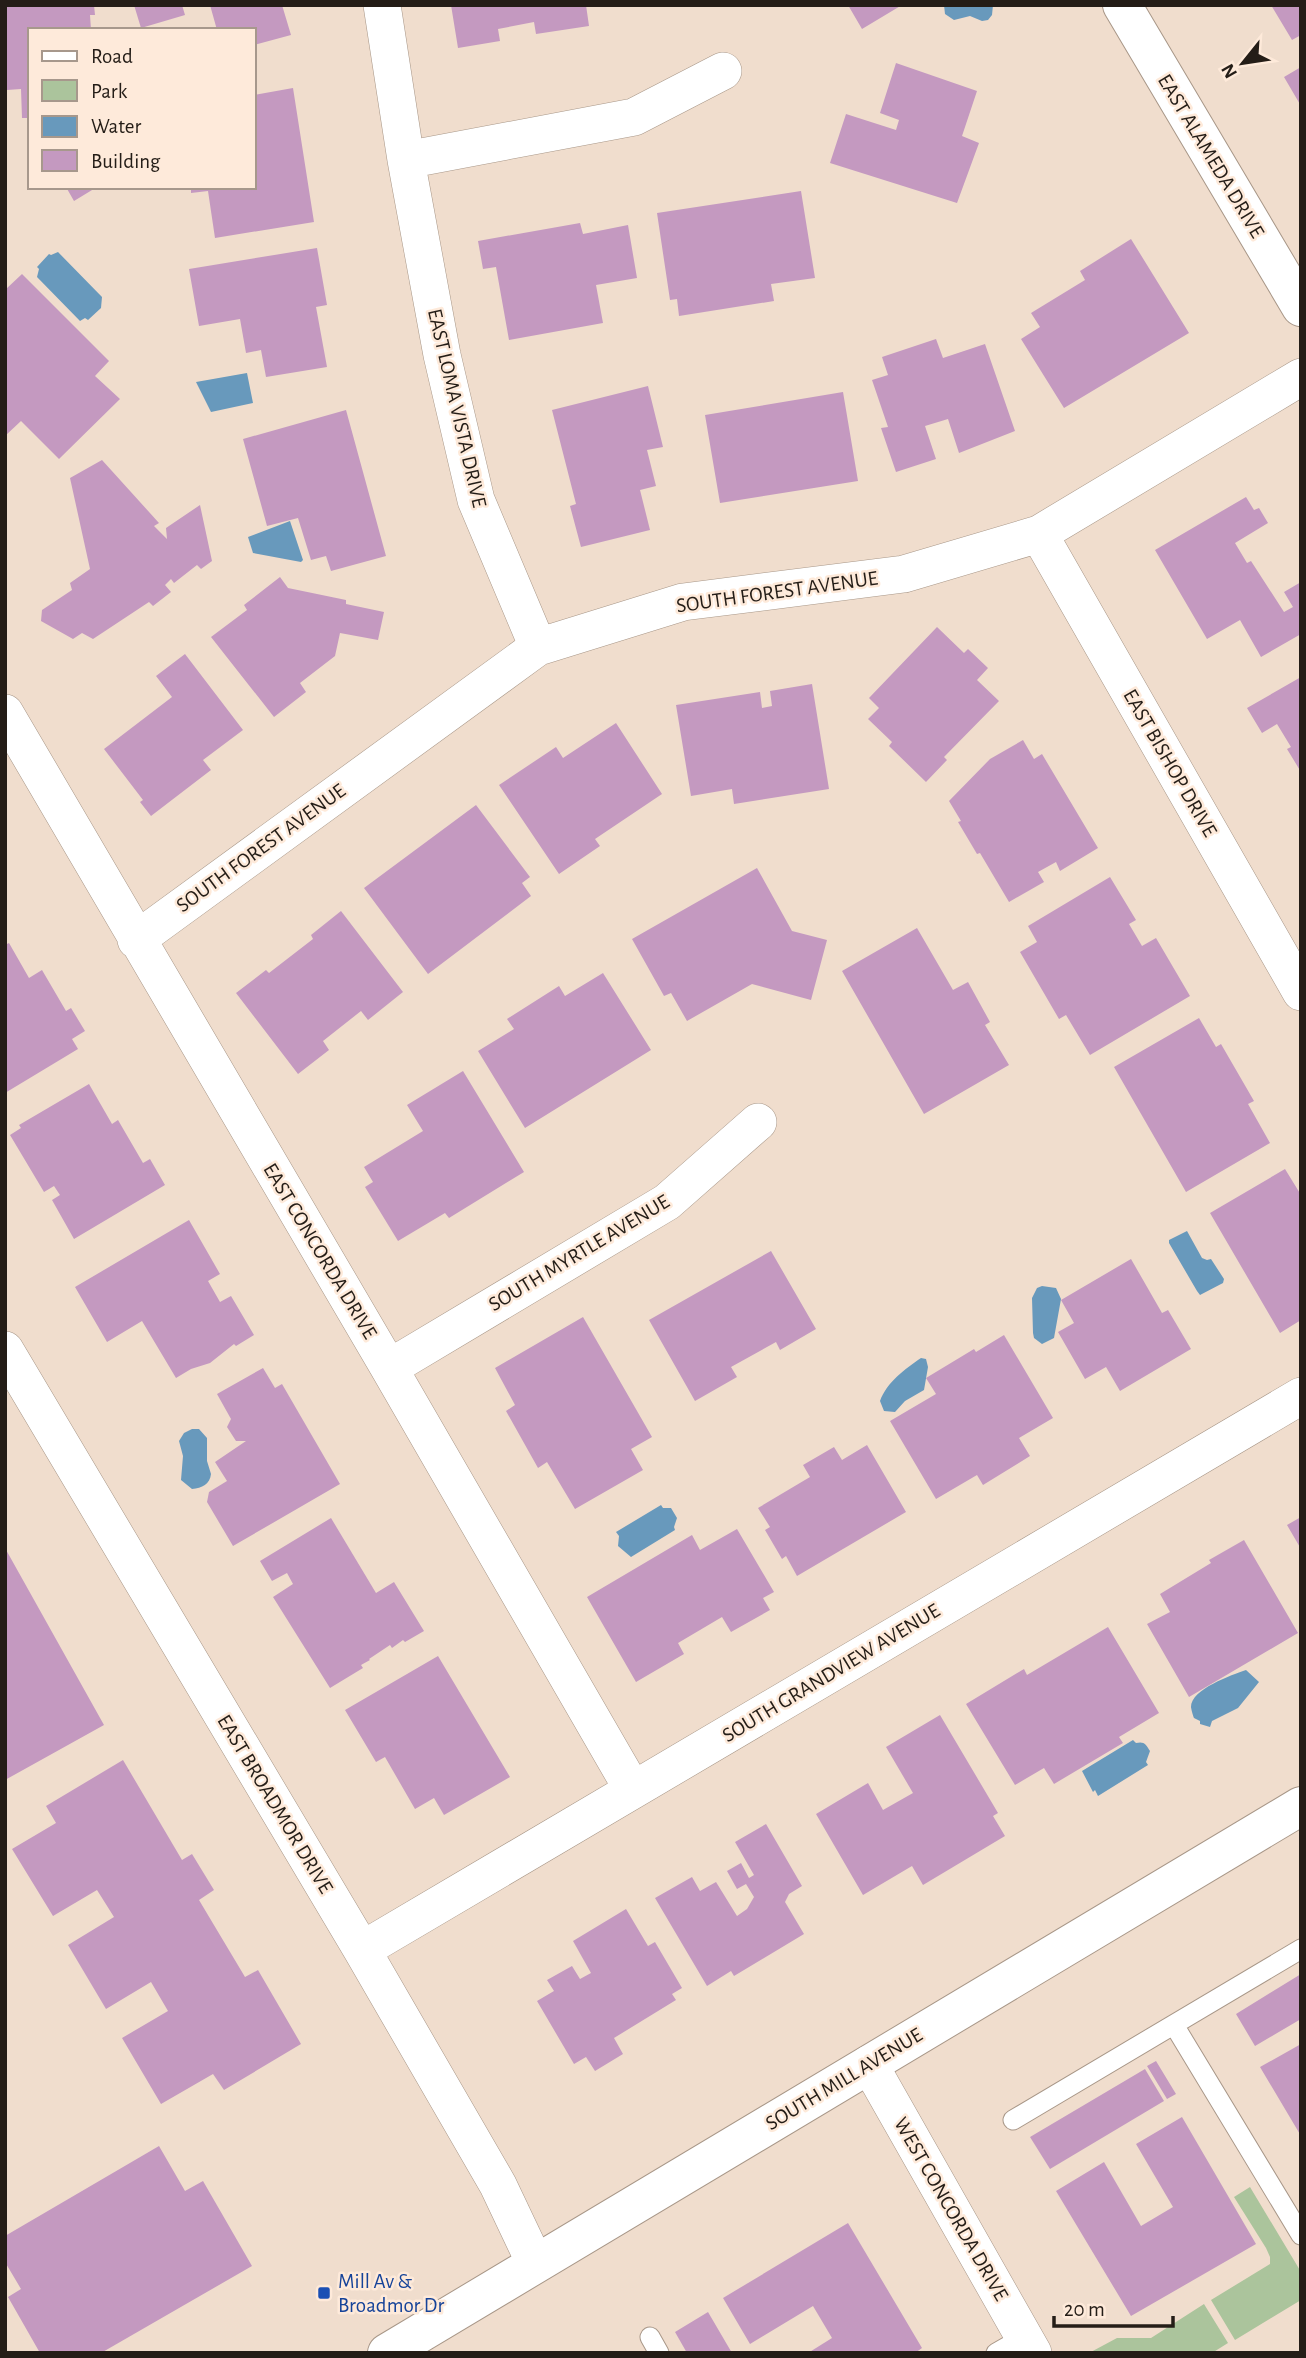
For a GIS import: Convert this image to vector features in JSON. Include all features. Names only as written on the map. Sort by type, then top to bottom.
[{"type":"main road","name":"EAST ALAMEDA DRIVE","points":[[1122,5],[1301,307]]},
{"type":"main road","name":"SOUTH MILL AVENUE","points":[[387,2353],[1301,1806]]},
{"type":"street","name":"EAST LOMA VISTA DRIVE","points":[[382,5],[406,160],[442,355],[476,500],[538,646]]},
{"type":"street","points":[[406,160],[634,117],[723,71]]},
{"type":"street","name":"SOUTH FOREST AVENUE","points":[[136,940],[538,646],[683,602],[904,574],[1039,534],[1301,377]]},
{"type":"street","name":"EAST BISHOP DRIVE","points":[[1039,534],[1301,992]]},
{"type":"street","name":"EAST CONCORDA DRIVE","points":[[5,713],[633,1790]]},
{"type":"street","name":"SOUTH MYRTLE AVENUE","points":[[389,1368],[667,1202],[758,1122]]},
{"type":"street","name":"EAST BROADMOR DRIVE","points":[[5,1350],[362,1950],[498,2185],[535,2263]]},
{"type":"street","name":"SOUTH GRANDVIEW AVENUE","points":[[362,1950],[1301,1396]]},
{"type":"street","name":"WEST CONCORDA DRIVE","points":[[869,2064],[1018,2347]]},
{"type":"lane","points":[[1013,2120],[1301,1949]]},
{"type":"lane","points":[[1174,2025],[1301,2235]]},
{"type":"green space","points":[[1250,2187],[1301,2272],[1301,2300],[1235,2340],[1211,2300],[1270,2264],[1266,2248],[1234,2197]]},
{"type":"green space","points":[[1204,2304],[1228,2343],[1212,2353],[1089,2353],[1117,2338],[1151,2338]]},
{"type":"water","points":[[944,5],[993,5],[992,15],[988,20],[982,21],[970,16],[954,20],[945,14]]},
{"type":"water","points":[[58,252],[102,297],[101,308],[88,320],[85,318],[80,321],[37,277],[37,267],[49,254]]},
{"type":"water","points":[[247,373],[253,403],[211,412],[196,382]]},
{"type":"water","points":[[290,521],[303,560],[301,562],[253,553],[248,537]]},
{"type":"water","points":[[1187,1231],[1202,1258],[1211,1259],[1224,1279],[1223,1283],[1200,1295],[1169,1243],[1169,1240]]},
{"type":"water","points":[[1037,1288],[1056,1288],[1061,1299],[1054,1338],[1042,1344],[1034,1338],[1032,1298]]},
{"type":"water","points":[[921,1358],[926,1359],[928,1367],[924,1390],[905,1401],[895,1412],[884,1411],[880,1401],[887,1388],[903,1371]]},
{"type":"water","points":[[199,1429],[207,1438],[207,1461],[211,1474],[205,1485],[192,1489],[181,1480],[183,1456],[179,1441],[184,1433]]},
{"type":"water","points":[[661,1505],[663,1508],[671,1508],[677,1518],[675,1530],[631,1557],[618,1546],[619,1536],[616,1532]]},
{"type":"water","points":[[1246,1670],[1259,1682],[1238,1708],[1212,1721],[1210,1727],[1200,1724],[1200,1721],[1194,1718],[1191,1707],[1198,1694],[1213,1684]]},
{"type":"water","points":[[1133,1740],[1136,1743],[1141,1742],[1149,1749],[1146,1762],[1148,1765],[1098,1796],[1082,1771]]},
{"type":"building","points":[[5,5],[94,5],[95,15],[90,15],[91,28],[28,28],[28,118],[22,118],[21,89],[7,90]]},
{"type":"building","points":[[134,5],[182,5],[185,15],[141,28]]},
{"type":"building","points":[[210,5],[282,5],[291,35],[256,44],[256,28],[216,28]]},
{"type":"building","points":[[451,5],[586,5],[589,26],[536,34],[534,22],[498,29],[500,41],[458,48]]},
{"type":"building","points":[[848,5],[902,5],[862,29]]},
{"type":"building","points":[[1271,5],[1301,5],[1301,35],[1292,40]]},
{"type":"building","points":[[896,63],[977,91],[962,136],[979,143],[957,203],[830,163],[846,114],[896,130],[899,120],[880,113]]},
{"type":"building","points":[[1301,67],[1301,106],[1284,77]]},
{"type":"building","points":[[293,88],[314,222],[215,238],[208,191],[191,193],[191,189],[256,189],[256,95]]},
{"type":"building","points":[[67,189],[94,189],[74,201]]},
{"type":"building","points":[[801,191],[815,278],[771,284],[774,301],[679,316],[677,299],[670,300],[657,213]]},
{"type":"building","points":[[580,223],[583,234],[628,225],[637,278],[596,285],[603,323],[509,340],[496,267],[483,269],[478,241]]},
{"type":"building","points":[[1131,239],[1189,333],[1064,408],[1021,339],[1040,327],[1031,313],[1085,280],[1080,271]]},
{"type":"building","points":[[317,248],[327,305],[316,307],[327,367],[266,377],[261,350],[246,353],[240,319],[199,326],[189,269]]},
{"type":"building","points":[[22,274],[109,361],[95,376],[120,399],[59,459],[21,421],[5,436],[5,290]]},
{"type":"building","points":[[936,339],[943,358],[985,344],[1015,431],[959,453],[948,419],[925,426],[936,459],[896,472],[881,428],[888,427],[872,380],[888,375],[882,357]]},
{"type":"building","points":[[648,386],[663,447],[647,450],[656,486],[640,490],[650,530],[581,547],[570,506],[576,504],[552,410]]},
{"type":"building","points":[[843,392],[858,481],[720,503],[705,415]]},
{"type":"building","points":[[346,410],[386,556],[331,571],[326,556],[311,560],[298,518],[267,526],[243,439]]},
{"type":"building","points":[[102,460],[159,523],[154,526],[167,539],[166,528],[200,505],[212,561],[201,569],[197,565],[174,583],[171,579],[165,585],[171,592],[153,606],[149,602],[93,639],[82,633],[73,639],[41,621],[42,610],[72,590],[70,583],[90,569],[70,478]]},
{"type":"building","points":[[1246,497],[1254,510],[1259,508],[1268,523],[1235,543],[1247,563],[1251,561],[1284,612],[1293,607],[1284,592],[1301,582],[1301,634],[1261,657],[1240,620],[1207,639],[1155,550]]},
{"type":"building","points":[[280,577],[288,588],[346,600],[346,604],[384,612],[378,640],[340,633],[335,656],[300,683],[306,692],[274,717],[211,637],[247,610],[244,605]]},
{"type":"building","points":[[937,627],[964,653],[968,649],[988,668],[977,680],[999,701],[944,757],[947,760],[926,782],[889,746],[892,742],[868,719],[879,708],[869,698]]},
{"type":"building","points":[[185,654],[243,730],[203,760],[211,770],[151,816],[140,802],[143,800],[104,749],[172,697],[156,676]]},
{"type":"building","points":[[1301,677],[1301,772],[1287,749],[1291,747],[1277,724],[1262,733],[1247,708]]},
{"type":"building","points":[[812,684],[829,789],[734,804],[732,789],[691,796],[676,705],[760,692],[762,708],[772,706],[770,691]]},
{"type":"building","points":[[616,723],[662,794],[595,839],[600,846],[559,874],[499,785],[556,747],[563,758]]},
{"type":"building","points":[[1023,740],[1034,759],[1042,754],[1098,848],[1060,871],[1056,862],[1038,872],[1044,882],[1009,902],[980,853],[977,854],[949,801],[990,759]]},
{"type":"building","points":[[476,805],[530,877],[522,883],[531,896],[428,974],[364,888]]},
{"type":"building","points":[[757,868],[792,931],[827,940],[811,1000],[752,984],[687,1021],[671,993],[664,996],[632,939]]},
{"type":"building","points":[[1110,877],[1136,920],[1129,924],[1142,946],[1156,938],[1190,996],[1090,1055],[1066,1015],[1059,1019],[1020,952],[1037,942],[1028,926]]},
{"type":"building","points":[[341,911],[403,992],[368,1020],[361,1011],[323,1041],[329,1050],[298,1074],[236,993],[266,970],[269,973],[313,939],[311,935]]},
{"type":"building","points":[[917,928],[953,990],[968,982],[990,1022],[985,1025],[1009,1065],[924,1114],[842,971]]},
{"type":"building","points":[[9,943],[29,978],[42,970],[66,1011],[71,1008],[85,1031],[72,1039],[78,1049],[5,1093],[5,945]]},
{"type":"building","points":[[603,973],[651,1050],[525,1128],[478,1051],[514,1029],[507,1019],[559,986],[565,996]]},
{"type":"building","points":[[1199,1018],[1216,1047],[1221,1044],[1254,1101],[1248,1104],[1270,1143],[1186,1192],[1114,1067]]},
{"type":"building","points":[[463,1071],[524,1172],[449,1218],[445,1213],[398,1241],[365,1187],[373,1182],[364,1167],[423,1131],[407,1105]]},
{"type":"building","points":[[89,1084],[112,1124],[118,1120],[143,1163],[150,1159],[165,1185],[74,1239],[52,1200],[60,1195],[54,1186],[44,1192],[10,1135],[21,1128],[19,1125]]},
{"type":"building","points":[[1285,1169],[1301,1195],[1301,1320],[1280,1333],[1210,1213]]},
{"type":"building","points":[[189,1220],[220,1274],[208,1281],[220,1302],[231,1296],[254,1335],[236,1346],[234,1344],[210,1363],[191,1369],[176,1378],[142,1321],[107,1342],[75,1287]]},
{"type":"building","points":[[771,1251],[816,1329],[780,1350],[776,1342],[731,1367],[737,1377],[695,1401],[649,1320]]},
{"type":"building","points":[[1131,1259],[1162,1313],[1168,1310],[1191,1349],[1120,1391],[1106,1367],[1085,1379],[1058,1332],[1074,1323],[1061,1300]]},
{"type":"building","points":[[583,1317],[652,1437],[631,1449],[643,1470],[575,1509],[547,1462],[538,1468],[506,1411],[515,1405],[495,1368]]},
{"type":"building","points":[[1004,1335],[1053,1418],[1019,1438],[1030,1456],[983,1485],[977,1475],[936,1499],[890,1421],[936,1394],[926,1378],[974,1349],[976,1352]]},
{"type":"building","points":[[263,1368],[275,1388],[282,1384],[340,1484],[233,1546],[207,1502],[209,1492],[227,1481],[215,1462],[246,1441],[236,1441],[227,1427],[231,1419],[217,1394]]},
{"type":"building","points":[[867,1445],[906,1512],[797,1576],[786,1556],[782,1559],[765,1530],[770,1527],[758,1508],[810,1477],[803,1465],[834,1447],[842,1460]]},
{"type":"building","points":[[1301,1517],[1301,1549],[1287,1525]]},
{"type":"building","points":[[331,1518],[376,1593],[394,1582],[424,1631],[392,1648],[390,1645],[361,1665],[363,1668],[330,1688],[273,1597],[293,1584],[287,1573],[272,1581],[260,1561]]},
{"type":"building","points":[[737,1529],[774,1592],[763,1598],[770,1610],[731,1632],[722,1617],[678,1643],[684,1654],[636,1682],[587,1597],[692,1535],[700,1550]]},
{"type":"building","points":[[1244,1540],[1298,1633],[1189,1697],[1147,1624],[1170,1612],[1160,1594],[1211,1563],[1209,1560]]},
{"type":"building","points":[[5,1548],[104,1725],[5,1780]]},
{"type":"building","points":[[1108,1627],[1159,1713],[1119,1737],[1123,1743],[1054,1784],[1044,1768],[1015,1785],[966,1704],[1024,1669],[1027,1675]]},
{"type":"building","points":[[438,1656],[510,1777],[444,1815],[434,1798],[415,1809],[385,1757],[376,1762],[345,1710]]},
{"type":"building","points":[[940,1715],[998,1813],[993,1816],[1005,1836],[923,1885],[912,1866],[863,1895],[816,1814],[868,1783],[883,1810],[913,1793],[886,1747]]},
{"type":"building","points":[[123,1760],[182,1860],[192,1854],[214,1890],[199,1900],[245,1977],[258,1970],[301,2044],[224,2090],[213,2074],[161,2104],[122,2038],[168,2011],[151,1982],[106,2009],[68,1945],[114,1917],[97,1890],[53,1916],[12,1849],[56,1823],[46,1806]]},
{"type":"building","points":[[766,1824],[802,1886],[789,1894],[785,1902],[804,1934],[734,1976],[731,1971],[707,1986],[655,1898],[692,1877],[700,1891],[716,1882],[737,1916],[747,1909],[754,1897],[746,1884],[737,1889],[727,1871],[741,1863],[749,1878],[754,1875],[735,1842]]},
{"type":"building","points":[[626,1909],[648,1946],[655,1942],[682,1988],[672,1994],[676,2000],[614,2038],[623,2054],[595,2071],[586,2057],[574,2064],[537,2001],[554,1991],[547,1980],[572,1966],[580,1979],[591,1973],[573,1941]]},
{"type":"building","points":[[1301,1974],[1301,2019],[1255,2046],[1236,2014]]},
{"type":"building","points":[[1301,2044],[1301,2136],[1260,2067]]},
{"type":"building","points":[[1156,2061],[1176,2094],[1167,2099],[1147,2066]]},
{"type":"building","points":[[1145,2069],[1164,2101],[1050,2169],[1030,2137]]},
{"type":"building","points":[[1182,2117],[1256,2244],[1131,2316],[1056,2191],[1104,2162],[1141,2226],[1173,2207],[1136,2144]]},
{"type":"building","points":[[159,2146],[185,2191],[203,2181],[252,2266],[101,2353],[40,2353],[8,2297],[21,2289],[5,2262],[5,2236]]},
{"type":"building","points":[[848,2223],[922,2348],[915,2353],[808,2353],[832,2338],[813,2306],[750,2344],[723,2298]]},
{"type":"building","points":[[708,2312],[732,2353],[687,2353],[675,2332]]},
{"type":"place","name":"Mill Av & Broadmor Dr","points":[[324,2293]]}]
